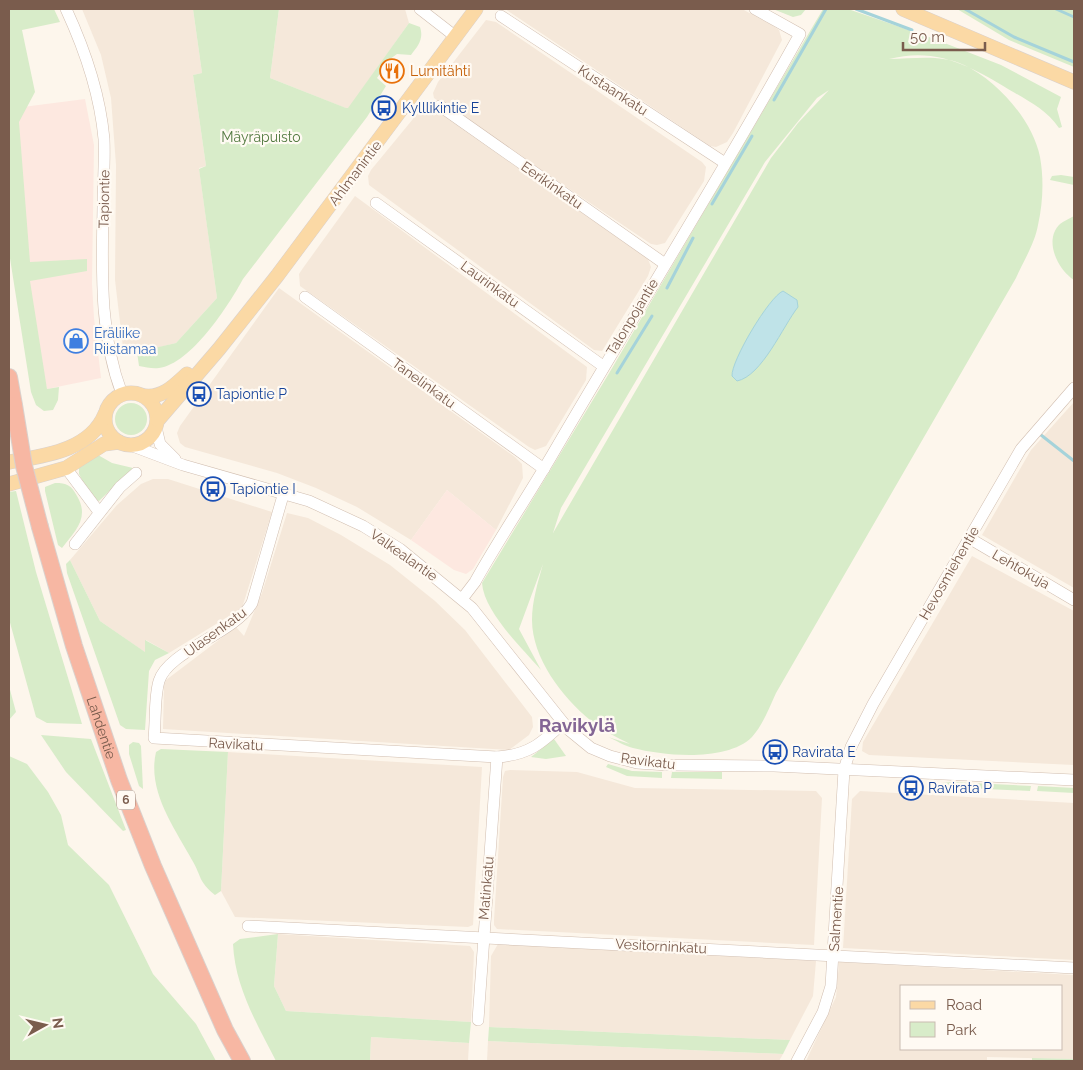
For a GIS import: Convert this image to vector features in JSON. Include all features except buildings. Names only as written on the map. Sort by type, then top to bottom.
[{"type":"highway","name":"Lahdentie","points":[[9,377],[24,466],[40,527],[74,646],[119,780],[185,939],[225,1030],[242,1061]]},
{"type":"main road","name":"Ahlmanintie","points":[[157,423],[230,334],[476,9]]},
{"type":"main road","points":[[903,9],[1074,82]]},
{"type":"main road","name":"Ahlmanintie","points":[[145,396],[157,396],[172,388],[230,334]]},
{"type":"main road","points":[[9,462],[42,456],[77,444],[98,428],[114,398],[122,394],[136,392],[145,396],[152,403],[157,423],[145,441],[104,444],[66,468],[9,484]]},
{"type":"main road","points":[[105,414],[107,429],[124,444]]},
{"type":"street","name":"Tapiontie","points":[[66,9],[85,54],[99,106],[104,158],[103,314],[110,359],[122,394]]},
{"type":"street","points":[[420,9],[456,37]]},
{"type":"street","name":"Talonpojantie","points":[[462,599],[475,582],[544,469],[800,34],[755,9]]},
{"type":"street","name":"Kustaankatu","points":[[501,16],[725,164]]},
{"type":"street","name":"Eerikinkatu","points":[[440,106],[665,264]]},
{"type":"street","name":"Laurinkatu","points":[[376,203],[603,366]]},
{"type":"street","name":"Tanelinkatu","points":[[305,296],[544,469]]},
{"type":"street","name":"Hevosmiehentie","points":[[844,770],[851,747],[873,704],[1021,449],[1074,388]]},
{"type":"street","name":"Valkealantie","points":[[157,423],[158,439],[167,452],[190,466]]},
{"type":"street","name":"Valkealantie","points":[[124,444],[190,466],[284,492],[329,509],[363,526],[413,559],[462,599],[486,624],[563,723]]},
{"type":"street","points":[[66,468],[99,512]]},
{"type":"street","points":[[75,544],[120,486],[136,473]]},
{"type":"street","name":"Ulasenkatu","points":[[154,738],[158,688],[162,673],[168,666],[242,616],[252,602],[284,492]]},
{"type":"street","name":"Lehtokuja","points":[[968,538],[1074,600]]},
{"type":"street","name":"Ravikatu","points":[[154,738],[497,757],[512,756],[532,749],[563,723],[591,748],[610,756],[637,763],[1074,780]]},
{"type":"street","name":"Matinkatu","points":[[478,1020],[482,936],[497,757]]},
{"type":"street","name":"Salmentie","points":[[797,1061],[827,1002],[833,956],[844,770]]},
{"type":"street","name":"Vesitorninkatu","points":[[248,926],[482,936],[1074,968]]},
{"type":"shaded area","points":[[82,9],[193,9],[202,73],[193,75],[206,166],[199,168],[217,298],[176,343],[124,356],[115,280],[116,165],[111,98],[101,55]]},
{"type":"shaded area","points":[[279,9],[405,9],[409,23],[348,109],[270,78]]},
{"type":"shaded area","points":[[505,9],[742,9],[779,30],[782,40],[733,133],[727,142],[716,147],[710,146]]},
{"type":"shaded area","points":[[486,20],[496,22],[702,162],[706,167],[704,181],[665,243],[651,244],[434,98],[433,93],[438,82]]},
{"type":"shaded area","points":[[85,99],[94,145],[92,284],[101,378],[47,389],[30,307],[15,108]]},
{"type":"shaded area","points":[[422,108],[431,108],[438,112],[648,259],[651,267],[648,276],[602,351],[594,350],[369,185],[368,176],[371,170]]},
{"type":"shaded area","points":[[355,196],[587,367],[586,380],[546,446],[535,450],[529,447],[300,286],[299,274]]},
{"type":"shaded area","points":[[279,288],[515,457],[522,464],[523,478],[496,530],[447,490],[411,540],[357,507],[316,488],[277,473],[185,447],[180,443],[177,433],[180,426]]},
{"type":"shaded area","points":[[1074,402],[1074,588],[982,535],[1031,450]]},
{"type":"shaded area","points":[[153,479],[168,479],[272,512],[242,608],[169,653],[146,640],[146,653],[100,621],[70,560],[117,505],[141,484]]},
{"type":"shaded area","points":[[447,490],[496,530],[473,569],[466,574],[454,570],[411,540]]},
{"type":"shaded area","points":[[287,513],[308,518],[341,535],[390,565],[435,601],[465,630],[532,717],[533,727],[529,735],[509,750],[163,729],[164,686],[166,680],[236,627],[244,636],[262,593]]},
{"type":"shaded area","points":[[972,556],[1074,611],[1074,765],[869,755],[862,751],[863,742]]},
{"type":"shaded area","points":[[228,752],[482,767],[473,925],[468,927],[235,917],[221,891]]},
{"type":"shaded area","points":[[505,771],[577,772],[635,788],[816,791],[822,798],[814,945],[497,929],[494,925],[494,920],[503,777]]},
{"type":"shaded area","points":[[860,791],[1074,803],[1074,960],[843,948],[852,799]]},
{"type":"shaded area","points":[[278,934],[470,946],[474,952],[471,1022],[286,1011],[274,986]]},
{"type":"shaded area","points":[[498,944],[816,961],[813,996],[790,1040],[489,1027],[491,956]]},
{"type":"shaded area","points":[[839,962],[1074,975],[1074,1059],[987,1057],[987,1061],[806,1061],[836,997]]},
{"type":"shaded area","points":[[371,1037],[469,1043],[468,1061],[370,1061]]},
{"type":"shaded area","points":[[488,1041],[783,1054],[779,1061],[487,1061]]},
{"type":"green space","points":[[9,9],[54,9],[60,22],[22,30],[35,92],[19,122],[30,262],[87,259],[87,271],[30,281],[47,389],[59,387],[58,400],[53,410],[44,411],[36,405],[31,392],[9,252]]},
{"type":"green space","name":"Mäyräpuisto","points":[[193,9],[279,9],[270,78],[346,108],[348,108],[409,23],[420,27],[421,39],[411,55],[397,54],[390,59],[377,78],[386,86],[367,117],[243,279],[208,332],[184,356],[171,364],[159,368],[151,368],[139,366],[137,352],[176,343],[217,298],[199,169],[206,166],[193,75],[202,73]]},
{"type":"green space","points":[[773,9],[806,9],[801,15],[793,17]]},
{"type":"green space","points":[[823,9],[848,9],[929,37],[1001,65],[1061,97],[1057,109],[1062,127],[1059,128],[1044,112],[1033,104],[967,66],[989,81],[1012,104],[1022,116],[1036,143],[1042,174],[1042,200],[1034,239],[1016,278],[776,693],[766,716],[752,737],[741,745],[712,754],[678,755],[633,748],[608,737],[630,744],[599,727],[579,711],[550,676],[537,648],[533,634],[533,606],[543,564],[519,629],[541,670],[505,629],[489,606],[482,583],[608,375]],"holes":[[[924,55],[946,59],[927,58],[889,59]],[[829,90],[798,123],[771,158],[553,533],[561,508],[765,162],[817,98]]]},
{"type":"green space","points":[[957,9],[1074,9],[1074,67],[1009,40]]},
{"type":"green space","points":[[1052,176],[1074,177],[1074,185],[1050,180]]},
{"type":"green space","points":[[1074,216],[1074,280],[1058,262],[1053,246],[1053,238],[1060,224]]},
{"type":"green space","points":[[131,403],[142,408],[147,419],[142,430],[131,435],[120,430],[115,419],[120,408]]},
{"type":"green space","points":[[98,455],[112,463],[133,468],[99,501],[91,498],[79,474],[79,468]]},
{"type":"green space","points":[[55,483],[66,484],[73,489],[81,504],[82,511],[76,530],[62,548],[58,545],[45,491],[45,487]]},
{"type":"green space","points":[[16,491],[36,572],[82,724],[47,723],[36,717],[9,619],[9,492]]},
{"type":"green space","points":[[70,560],[100,621],[145,652],[145,640],[169,653],[155,660],[149,671],[145,730],[126,729],[120,725],[67,573],[66,564]]},
{"type":"green space","points":[[9,686],[16,712],[9,720]]},
{"type":"green space","points":[[41,735],[91,739],[126,830],[123,831],[66,772]]},
{"type":"green space","points":[[554,739],[566,756],[546,759],[531,757]]},
{"type":"green space","points":[[133,742],[139,743],[141,746],[143,789],[139,786],[129,754],[129,745]]},
{"type":"green space","points":[[161,749],[228,752],[221,891],[215,895],[203,882],[170,822],[159,795],[155,781],[154,766],[156,752]]},
{"type":"green space","points":[[9,756],[27,764],[48,792],[61,815],[68,845],[109,885],[153,974],[196,1024],[216,1061],[9,1061]]},
{"type":"green space","points":[[608,764],[632,771],[662,772],[662,778],[627,776],[606,767]]},
{"type":"green space","points":[[672,772],[722,772],[722,779],[671,778]]},
{"type":"green space","points":[[942,783],[1031,786],[1030,791],[943,787]]},
{"type":"green space","points":[[1038,786],[1074,788],[1074,793],[1037,791]]},
{"type":"green space","points":[[278,934],[274,986],[286,1011],[471,1022],[469,1043],[371,1037],[370,1061],[276,1061],[242,990],[233,944],[240,939]]},
{"type":"green space","points":[[489,1027],[790,1040],[783,1054],[488,1041]]},
{"type":"green space","points":[[1032,1058],[1074,1059],[1074,1061],[1032,1061]]},
{"type":"water","points":[[783,291],[797,300],[798,307],[755,370],[737,381],[732,376],[733,368],[744,344],[760,317]]},
{"type":"waterway","points":[[774,100],[826,9]]},
{"type":"waterway","points":[[856,9],[912,30]]},
{"type":"waterway","points":[[965,9],[1014,37],[1074,62]]},
{"type":"waterway","points":[[1056,9],[1074,17]]},
{"type":"waterway","points":[[712,204],[752,136]]},
{"type":"waterway","points":[[667,288],[693,238]]},
{"type":"waterway","points":[[617,373],[652,316]]},
{"type":"waterway","points":[[1041,435],[1074,461]]},
{"type":"place","name":"Lumitähti","points":[[392,71]]},
{"type":"place","name":"Kylllikintie E","points":[[384,108]]},
{"type":"place","name":"Eräliike Riistamaa","points":[[76,341]]},
{"type":"place","name":"Tapiontie P","points":[[199,394]]},
{"type":"place","name":"Tapiontie I","points":[[213,489]]},
{"type":"place","name":"Ravirata E","points":[[775,752]]},
{"type":"place","name":"Ravirata P","points":[[911,788]]},
{"type":"district","name":"Ravikylä","points":[[577,725]]}]
